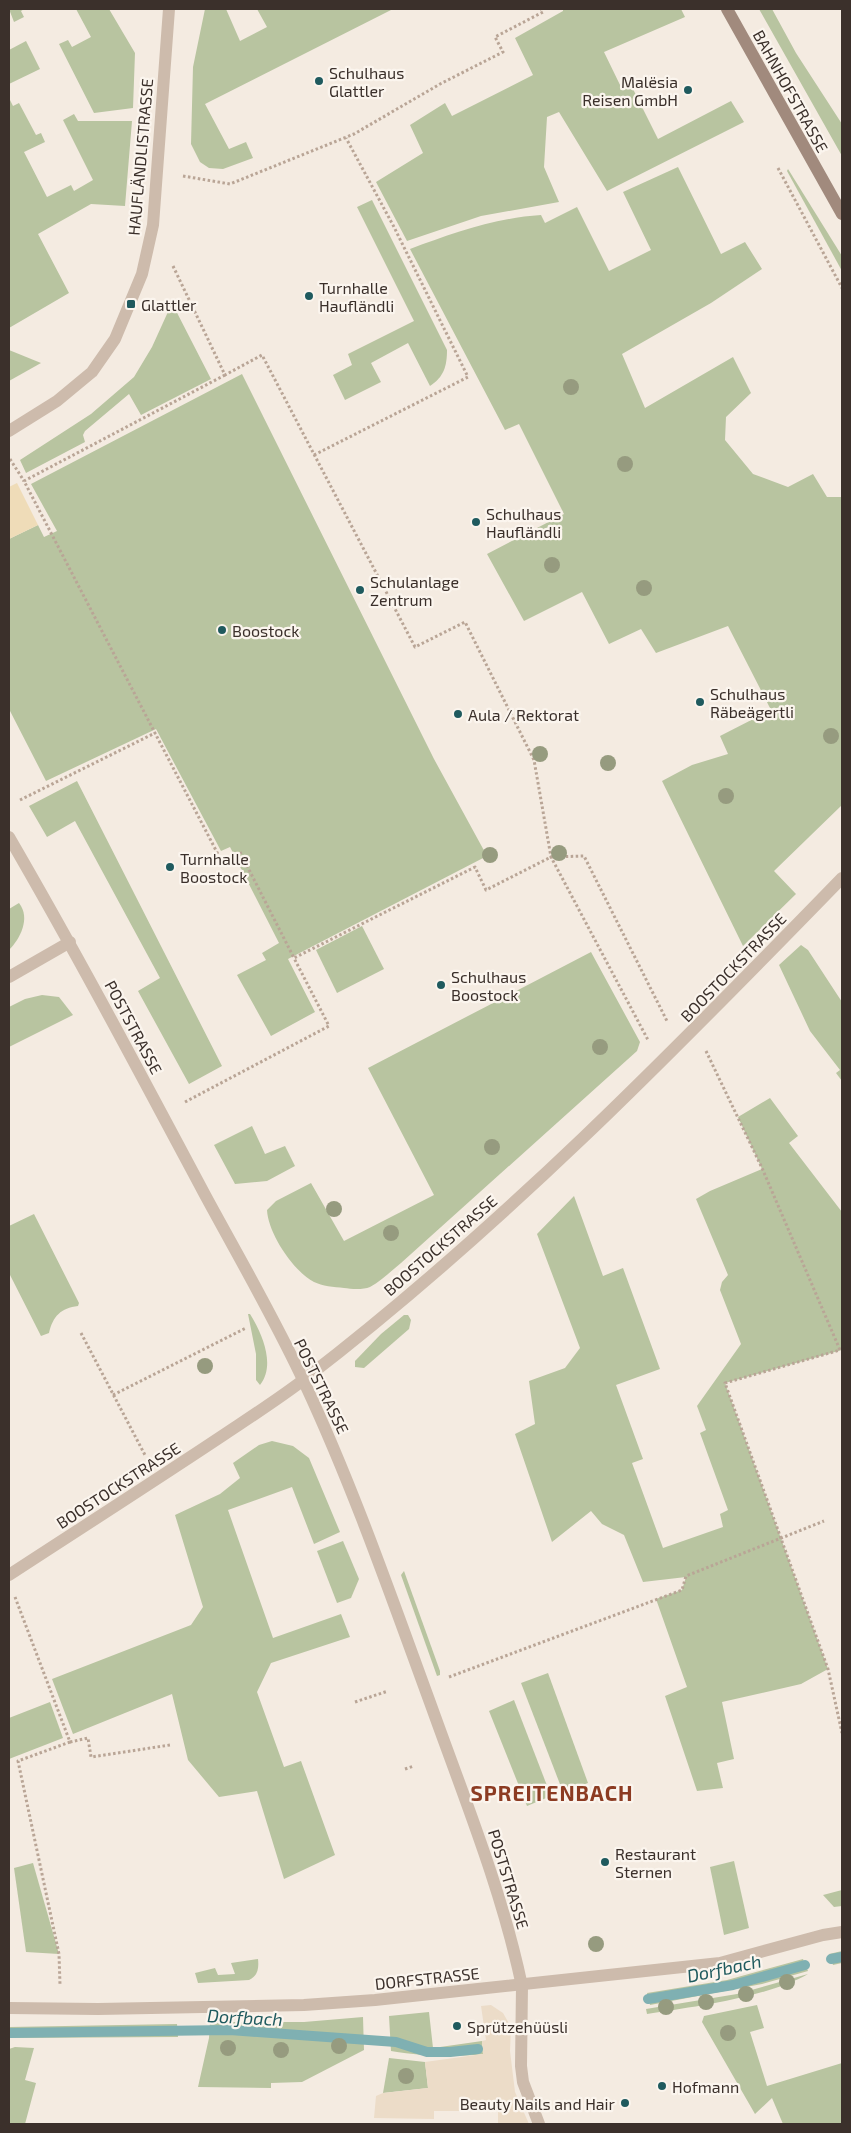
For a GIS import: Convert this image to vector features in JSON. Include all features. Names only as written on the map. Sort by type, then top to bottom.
[{"type":"street","name":"HAUFLÄNDLISTRASSE","points":[[9,431],[57,401],[92,372],[116,339],[142,274],[153,224],[168,9]]},
{"type":"street","name":"BAHNHOFSTRASSE","points":[[727,9],[842,214]]},
{"type":"street","name":"POSTSTRASSE","points":[[9,837],[70,942],[304,1380],[333,1446],[405,1629],[474,1820],[513,1945],[522,1986],[521,2066],[523,2082],[539,2124]]},
{"type":"street","name":"BOOSTOCKSTRASSE","points":[[10,1574],[130,1498],[304,1380],[420,1287],[486,1228],[695,1030],[842,878]]},
{"type":"street","points":[[9,977],[70,942]]},
{"type":"street","name":"DORFSTRASSE","points":[[9,2008],[98,2009],[304,2005],[522,1986],[720,1963],[823,1935],[842,1932]]},
{"type":"path","points":[[183,176],[230,184],[346,138],[440,84],[503,52],[495,38],[543,12],[541,9]]},
{"type":"path","points":[[314,455],[468,377],[394,227],[346,138]]},
{"type":"path","points":[[778,168],[842,288]]},
{"type":"path","points":[[173,266],[225,375]]},
{"type":"path","points":[[24,481],[262,355],[415,648],[465,622],[534,760],[551,858],[651,1044]]},
{"type":"path","points":[[10,459],[24,481],[221,860],[240,852],[329,1026],[185,1102]]},
{"type":"path","points":[[20,800],[155,733]]},
{"type":"path","points":[[294,958],[475,867],[486,890],[551,858],[584,856],[670,1027]]},
{"type":"path","points":[[704,1046],[762,1168],[840,1350],[725,1383],[828,1670],[842,1733]]},
{"type":"path","points":[[113,1395],[246,1328]]},
{"type":"path","points":[[81,1333],[150,1464]]},
{"type":"path","points":[[449,1678],[682,1590],[686,1576],[824,1521]]},
{"type":"path","points":[[10,1574],[14,1593],[70,1742]]},
{"type":"path","points":[[355,1702],[388,1691]]},
{"type":"path","points":[[60,1987],[59,1954],[18,1761],[70,1742],[88,1738],[91,1757],[170,1745]]},
{"type":"path","points":[[405,1769],[414,1766]]},
{"type":"green space","points":[[9,9],[24,9],[21,11],[24,17],[14,22]]},
{"type":"green space","points":[[76,9],[109,9],[135,53],[133,108],[94,113],[59,44],[68,40],[72,47],[91,37]]},
{"type":"green space","points":[[205,9],[226,9],[240,41],[267,27],[257,9],[393,9],[205,104],[229,149],[246,142],[253,158],[223,169],[209,168],[200,162],[191,144],[193,67]]},
{"type":"green space","points":[[563,9],[681,9],[685,17],[604,52],[621,87],[630,83],[658,139],[731,101],[744,122],[607,191],[559,112],[547,117],[544,167],[559,202],[481,216],[407,241],[376,182],[423,153],[410,125],[445,103],[452,116],[533,75],[515,38],[563,11]]},
{"type":"green space","points":[[759,9],[772,9],[796,53],[842,124],[842,156]]},
{"type":"green space","points":[[26,41],[40,69],[9,84],[9,50]]},
{"type":"green space","points":[[9,98],[13,106],[19,103],[36,135],[41,133],[45,142],[24,152],[47,197],[71,185],[74,191],[93,180],[63,120],[74,114],[78,121],[132,121],[125,206],[91,204],[38,234],[69,293],[9,328]]},
{"type":"green space","points":[[678,167],[721,254],[745,242],[762,269],[711,303],[622,354],[645,408],[733,357],[751,393],[726,417],[725,440],[753,474],[788,487],[813,474],[827,497],[842,497],[842,805],[774,871],[796,894],[743,946],[662,781],[692,765],[728,754],[720,736],[771,710],[728,626],[656,653],[641,629],[609,644],[582,592],[524,621],[487,554],[564,514],[519,424],[505,430],[410,249],[458,232],[507,219],[541,215],[545,223],[577,207],[609,271],[651,250],[623,192]]},
{"type":"green space","points":[[788,169],[842,256],[842,271],[787,171]]},
{"type":"green space","points":[[372,200],[447,350],[446,361],[442,375],[430,386],[408,343],[371,363],[381,382],[345,400],[333,375],[352,365],[348,354],[414,321],[357,207]]},
{"type":"green space","points":[[172,303],[211,379],[141,415],[129,394],[85,431],[83,435],[85,442],[26,473],[20,460],[91,414],[134,377],[152,347]]},
{"type":"green space","points":[[9,350],[41,363],[9,381]]},
{"type":"green space","points":[[242,374],[434,759],[487,856],[288,959],[315,1012],[271,1036],[237,975],[266,960],[262,953],[279,943],[230,847],[221,851],[156,729],[46,781],[9,709],[9,539],[38,525],[44,537],[57,531],[31,484]]},
{"type":"green space","points":[[77,781],[222,1066],[189,1084],[138,991],[160,978],[75,821],[47,837],[29,806]]},
{"type":"green space","points":[[19,903],[24,915],[23,928],[9,950],[9,909]]},
{"type":"green space","points":[[362,926],[384,969],[337,993],[316,950]]},
{"type":"green space","points":[[801,945],[808,950],[842,1002],[842,1081],[836,1073],[840,1070],[810,1031],[779,965]]},
{"type":"green space","points":[[591,952],[640,1042],[637,1051],[401,1263],[374,1285],[361,1289],[350,1289],[324,1285],[306,1277],[283,1250],[268,1219],[267,1210],[276,1201],[311,1183],[344,1241],[434,1195],[368,1068]]},
{"type":"green space","points":[[42,995],[59,997],[73,1015],[9,1047],[9,1007],[25,999]]},
{"type":"green space","points":[[770,1098],[798,1136],[789,1143],[842,1212],[842,1350],[725,1383],[828,1669],[801,1684],[722,1702],[734,1759],[717,1763],[723,1788],[697,1791],[665,1696],[687,1687],[656,1599],[682,1590],[686,1577],[643,1582],[624,1535],[602,1524],[591,1511],[552,1542],[515,1434],[535,1424],[529,1381],[565,1368],[580,1348],[537,1234],[574,1196],[603,1276],[623,1268],[660,1369],[616,1385],[643,1459],[632,1463],[663,1548],[723,1527],[720,1514],[728,1510],[700,1433],[706,1430],[697,1406],[741,1344],[720,1290],[722,1282],[728,1275],[696,1199],[762,1169],[738,1117]]},
{"type":"green space","points":[[252,1126],[265,1154],[285,1146],[295,1166],[267,1181],[235,1184],[214,1145]]},
{"type":"green space","points":[[34,1214],[79,1303],[78,1306],[62,1311],[55,1318],[49,1333],[41,1336],[9,1273],[9,1226]]},
{"type":"green space","points":[[248,1314],[250,1314],[259,1330],[266,1349],[267,1368],[265,1377],[260,1385],[256,1380],[256,1354]]},
{"type":"green space","points":[[404,1315],[408,1315],[411,1320],[409,1329],[364,1368],[355,1367],[355,1361],[381,1334]]},
{"type":"green space","points":[[272,1441],[293,1446],[309,1458],[340,1532],[314,1544],[292,1487],[228,1510],[273,1638],[341,1614],[350,1637],[271,1663],[257,1692],[284,1767],[301,1761],[335,1855],[284,1879],[257,1791],[219,1797],[188,1760],[172,1694],[73,1734],[52,1679],[191,1625],[203,1607],[175,1515],[220,1494],[240,1478],[233,1463],[259,1445]]},
{"type":"green space","points":[[343,1541],[359,1579],[351,1598],[337,1603],[317,1551]]},
{"type":"green space","points":[[404,1571],[440,1671],[440,1675],[437,1676],[401,1575]]},
{"type":"green space","points":[[548,1673],[588,1783],[563,1792],[521,1683]]},
{"type":"green space","points":[[514,1700],[551,1796],[527,1806],[489,1711]]},
{"type":"green space","points":[[50,1702],[63,1738],[9,1759],[9,1718]]},
{"type":"green space","points":[[734,1861],[749,1928],[724,1935],[710,1867]]},
{"type":"green space","points":[[33,1863],[59,1954],[26,1952],[14,1868]]},
{"type":"green space","points":[[842,1890],[842,1906],[834,1907],[823,1895]]},
{"type":"green space","points":[[842,1951],[842,1963],[833,1965],[829,1954]]},
{"type":"green space","points":[[258,1959],[257,1971],[249,1980],[198,1983],[195,1973],[215,1968],[218,1975],[235,1974],[231,1963]]},
{"type":"green space","points":[[803,1959],[808,1971],[762,1984],[650,2005],[647,1993],[727,1980]]},
{"type":"green space","points":[[808,1974],[792,1982],[752,1995],[647,2014],[646,2009],[737,1994]]},
{"type":"green space","points":[[757,2005],[764,2028],[750,2032],[767,2086],[842,2063],[842,2124],[783,2124],[772,2098],[755,2114],[702,2022],[704,2016]]},
{"type":"green space","points":[[429,2012],[433,2048],[482,2041],[483,2054],[437,2056],[391,2051],[389,2016]]},
{"type":"green space","points":[[363,2017],[364,2050],[302,2082],[271,2083],[271,2088],[198,2087],[209,2038],[210,2022],[304,2022]]},
{"type":"green space","points":[[177,2024],[178,2037],[9,2038],[9,2027]]},
{"type":"green space","points":[[15,2047],[34,2048],[25,2080],[36,2083],[25,2124],[9,2124],[9,2049]]},
{"type":"green space","points":[[389,2058],[425,2062],[428,2088],[383,2093]]},
{"type":"sand","points":[[17,483],[38,525],[9,539],[9,487]]},
{"type":"shaded area","points":[[491,2005],[503,2013],[511,2027],[510,2051],[515,2092],[529,2124],[498,2124],[498,2111],[434,2111],[434,2119],[374,2118],[376,2096],[383,2093],[428,2088],[425,2062],[483,2054],[482,2041],[486,2040],[481,2006]]},
{"type":"waterway","name":"Dorfbach","points":[[831,1959],[842,1957]]},
{"type":"waterway","name":"Dorfbach","points":[[648,1999],[733,1985],[805,1965]]},
{"type":"waterway","name":"Dorfbach","points":[[9,2033],[230,2030],[396,2042],[427,2052],[478,2049]]},
{"type":"place","name":"Schulhaus Glattler","points":[[319,81]]},
{"type":"place","name":"Malësia Reisen GmbH","points":[[688,90]]},
{"type":"place","name":"Turnhalle Haufländli","points":[[309,296]]},
{"type":"place","name":"Glattler","points":[[131,304]]},
{"type":"place","name":"Schulhaus Haufländli","points":[[476,522]]},
{"type":"place","name":"Schulanlage Zentrum","points":[[360,590]]},
{"type":"place","name":"Boostock","points":[[222,630]]},
{"type":"place","name":"Schulhaus Räbeägertli","points":[[700,702]]},
{"type":"place","name":"Aula / Rektorat","points":[[458,714]]},
{"type":"place","name":"Turnhalle Boostock","points":[[170,867]]},
{"type":"place","name":"Schulhaus Boostock","points":[[441,985]]},
{"type":"place","name":"Restaurant Sternen","points":[[605,1862]]},
{"type":"place","name":"Sprützehüüsli","points":[[457,2026]]},
{"type":"place","name":"Hofmann","points":[[662,2086]]},
{"type":"place","name":"Beauty Nails and Hair","points":[[625,2103]]},
{"type":"district","name":"SPREITENBACH","points":[[552,1792]]}]
